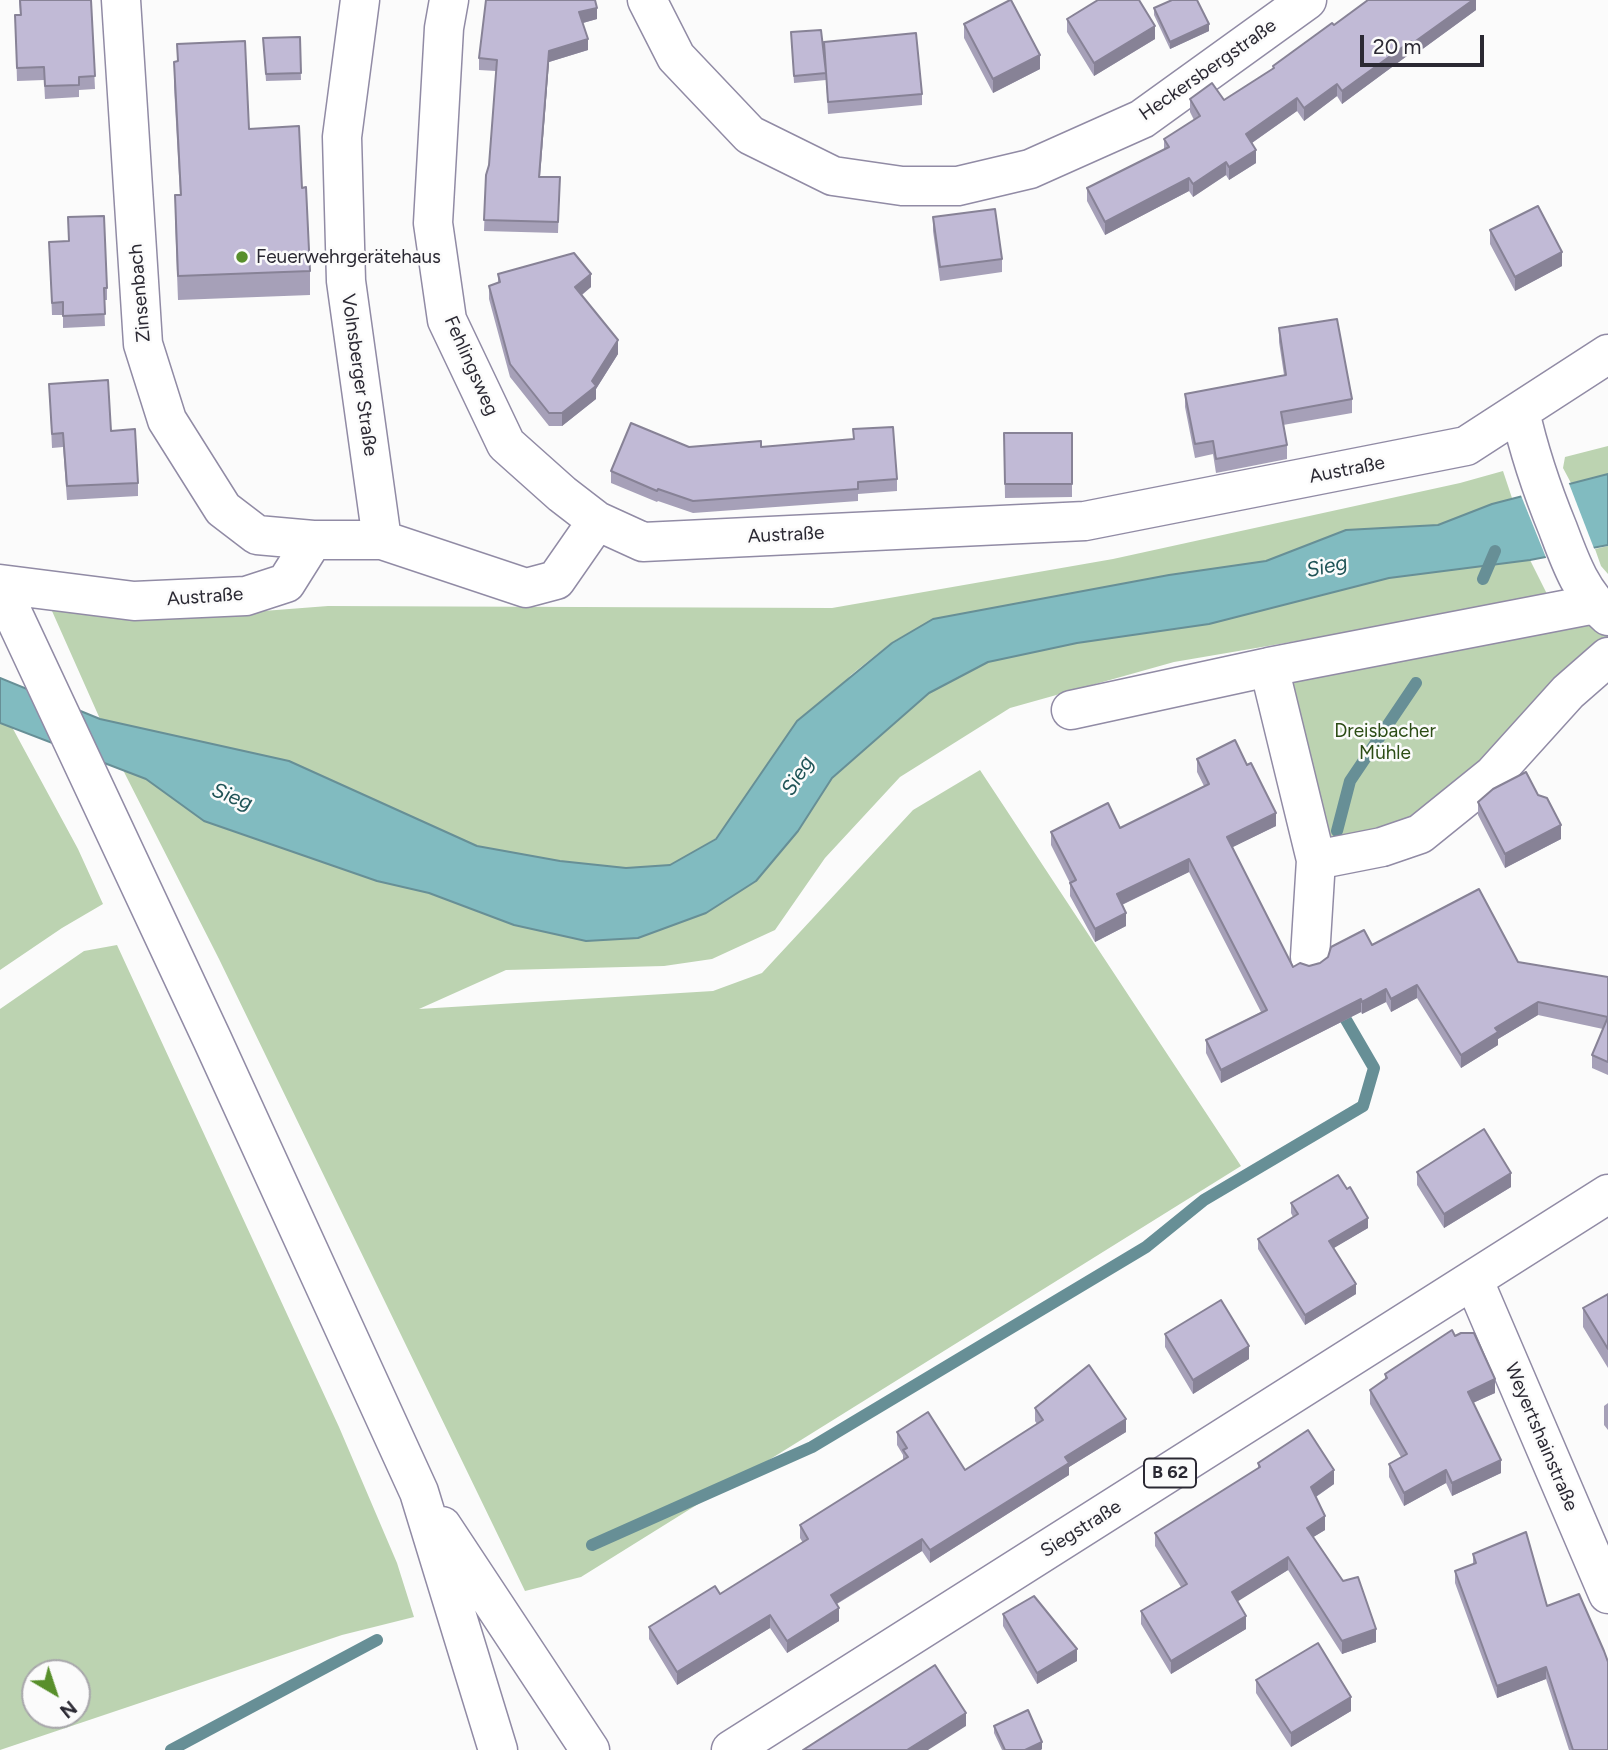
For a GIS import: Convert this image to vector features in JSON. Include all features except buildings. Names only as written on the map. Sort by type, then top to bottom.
[{"type":"street","name":"Zinsenbach","points":[[121,0],[143,344],[167,420],[223,509],[257,535],[313,540]]},
{"type":"street","name":"Volnsberger Straße","points":[[360,0],[342,136],[346,281],[382,540]]},
{"type":"street","name":"Fehlingsweg","points":[[449,0],[444,28],[433,223],[447,320],[506,444],[597,521]]},
{"type":"street","name":"Heckersbergstraße","points":[[647,0],[676,57],[750,135],[833,176],[902,186],[958,186],[1030,169],[1142,119],[1307,0]]},
{"type":"street","name":"Austraße","points":[[597,521],[643,542],[1084,521],[1466,446],[1608,354]]},
{"type":"street","points":[[1071,710],[1593,598],[1536,473],[1520,411]]},
{"type":"street","points":[[313,540],[382,540],[526,588],[556,580],[597,521]]},
{"type":"street","name":"Austraße","points":[[0,585],[134,601],[246,596],[286,583],[313,540]]},
{"type":"street","points":[[0,585],[419,1492],[498,1750]]},
{"type":"street","points":[[1316,860],[1382,847],[1420,834],[1493,775],[1568,692],[1608,657]]},
{"type":"street","points":[[1269,667],[1316,860],[1310,957]]},
{"type":"street","name":"Siegstraße","points":[[731,1750],[1608,1194]]},
{"type":"street","name":"Weyertshainstraße","points":[[1474,1281],[1608,1594]]},
{"type":"street","points":[[419,1492],[590,1750]]},
{"type":"green space","points":[[1608,446],[1608,474],[1571,483],[1563,468],[1565,457]]},
{"type":"green space","points":[[1503,471],[1512,498],[1438,525],[1346,530],[1266,561],[1169,575],[933,619],[891,643],[851,675],[751,790],[715,839],[671,865],[626,868],[560,861],[477,846],[289,761],[100,719],[52,611],[173,618],[328,606],[832,608],[1113,559],[1460,483]]},
{"type":"green space","points":[[1608,546],[1608,574],[1601,566],[1595,549]]},
{"type":"green space","points":[[1530,560],[1549,598],[1174,662],[1010,708],[900,777],[825,858],[775,930],[712,959],[664,966],[506,970],[419,1009],[713,991],[762,973],[913,810],[980,770],[1241,1166],[581,1577],[525,1591],[219,959],[123,770],[146,779],[204,821],[377,881],[429,893],[514,925],[798,831],[832,778],[929,693],[988,662],[1077,643],[1209,624],[1389,578]]},
{"type":"green space","name":"Dreisbacher Mühle","points":[[1608,616],[1608,657],[1420,834],[1316,860],[1269,667]]},
{"type":"green space","points":[[0,722],[12,727],[78,849],[103,904],[0,970]]},
{"type":"green space","points":[[117,945],[339,1427],[397,1563],[414,1617],[342,1635],[91,1719],[91,1659],[21,1659],[21,1729],[62,1729],[0,1750],[0,1009],[84,951]]},
{"type":"water","name":"Sieg","points":[[1608,474],[1608,545],[1530,560],[1389,578],[1209,624],[1077,643],[988,662],[929,693],[832,778],[798,831],[756,881],[706,913],[638,938],[586,941],[514,925],[429,893],[377,881],[204,821],[146,779],[0,723],[0,678],[100,719],[289,761],[477,846],[560,861],[626,868],[670,865],[716,839],[797,721],[892,643],[933,619],[1169,575],[1266,561],[1346,530],[1438,525],[1492,504]]},
{"type":"pier","points":[[1568,481],[1595,551],[1547,560],[1520,493]]},
{"type":"waterway","points":[[1483,579],[1495,551]]},
{"type":"waterway","points":[[1337,831],[1350,781],[1416,683]]},
{"type":"waterway","points":[[592,1545],[812,1447],[1146,1247],[1204,1200],[1363,1106],[1374,1068],[1338,1006]]},
{"type":"waterway","points":[[171,1750],[377,1640]]},
{"type":"place","name":"Feuerwehrgerätehaus","points":[[242,257]]}]
